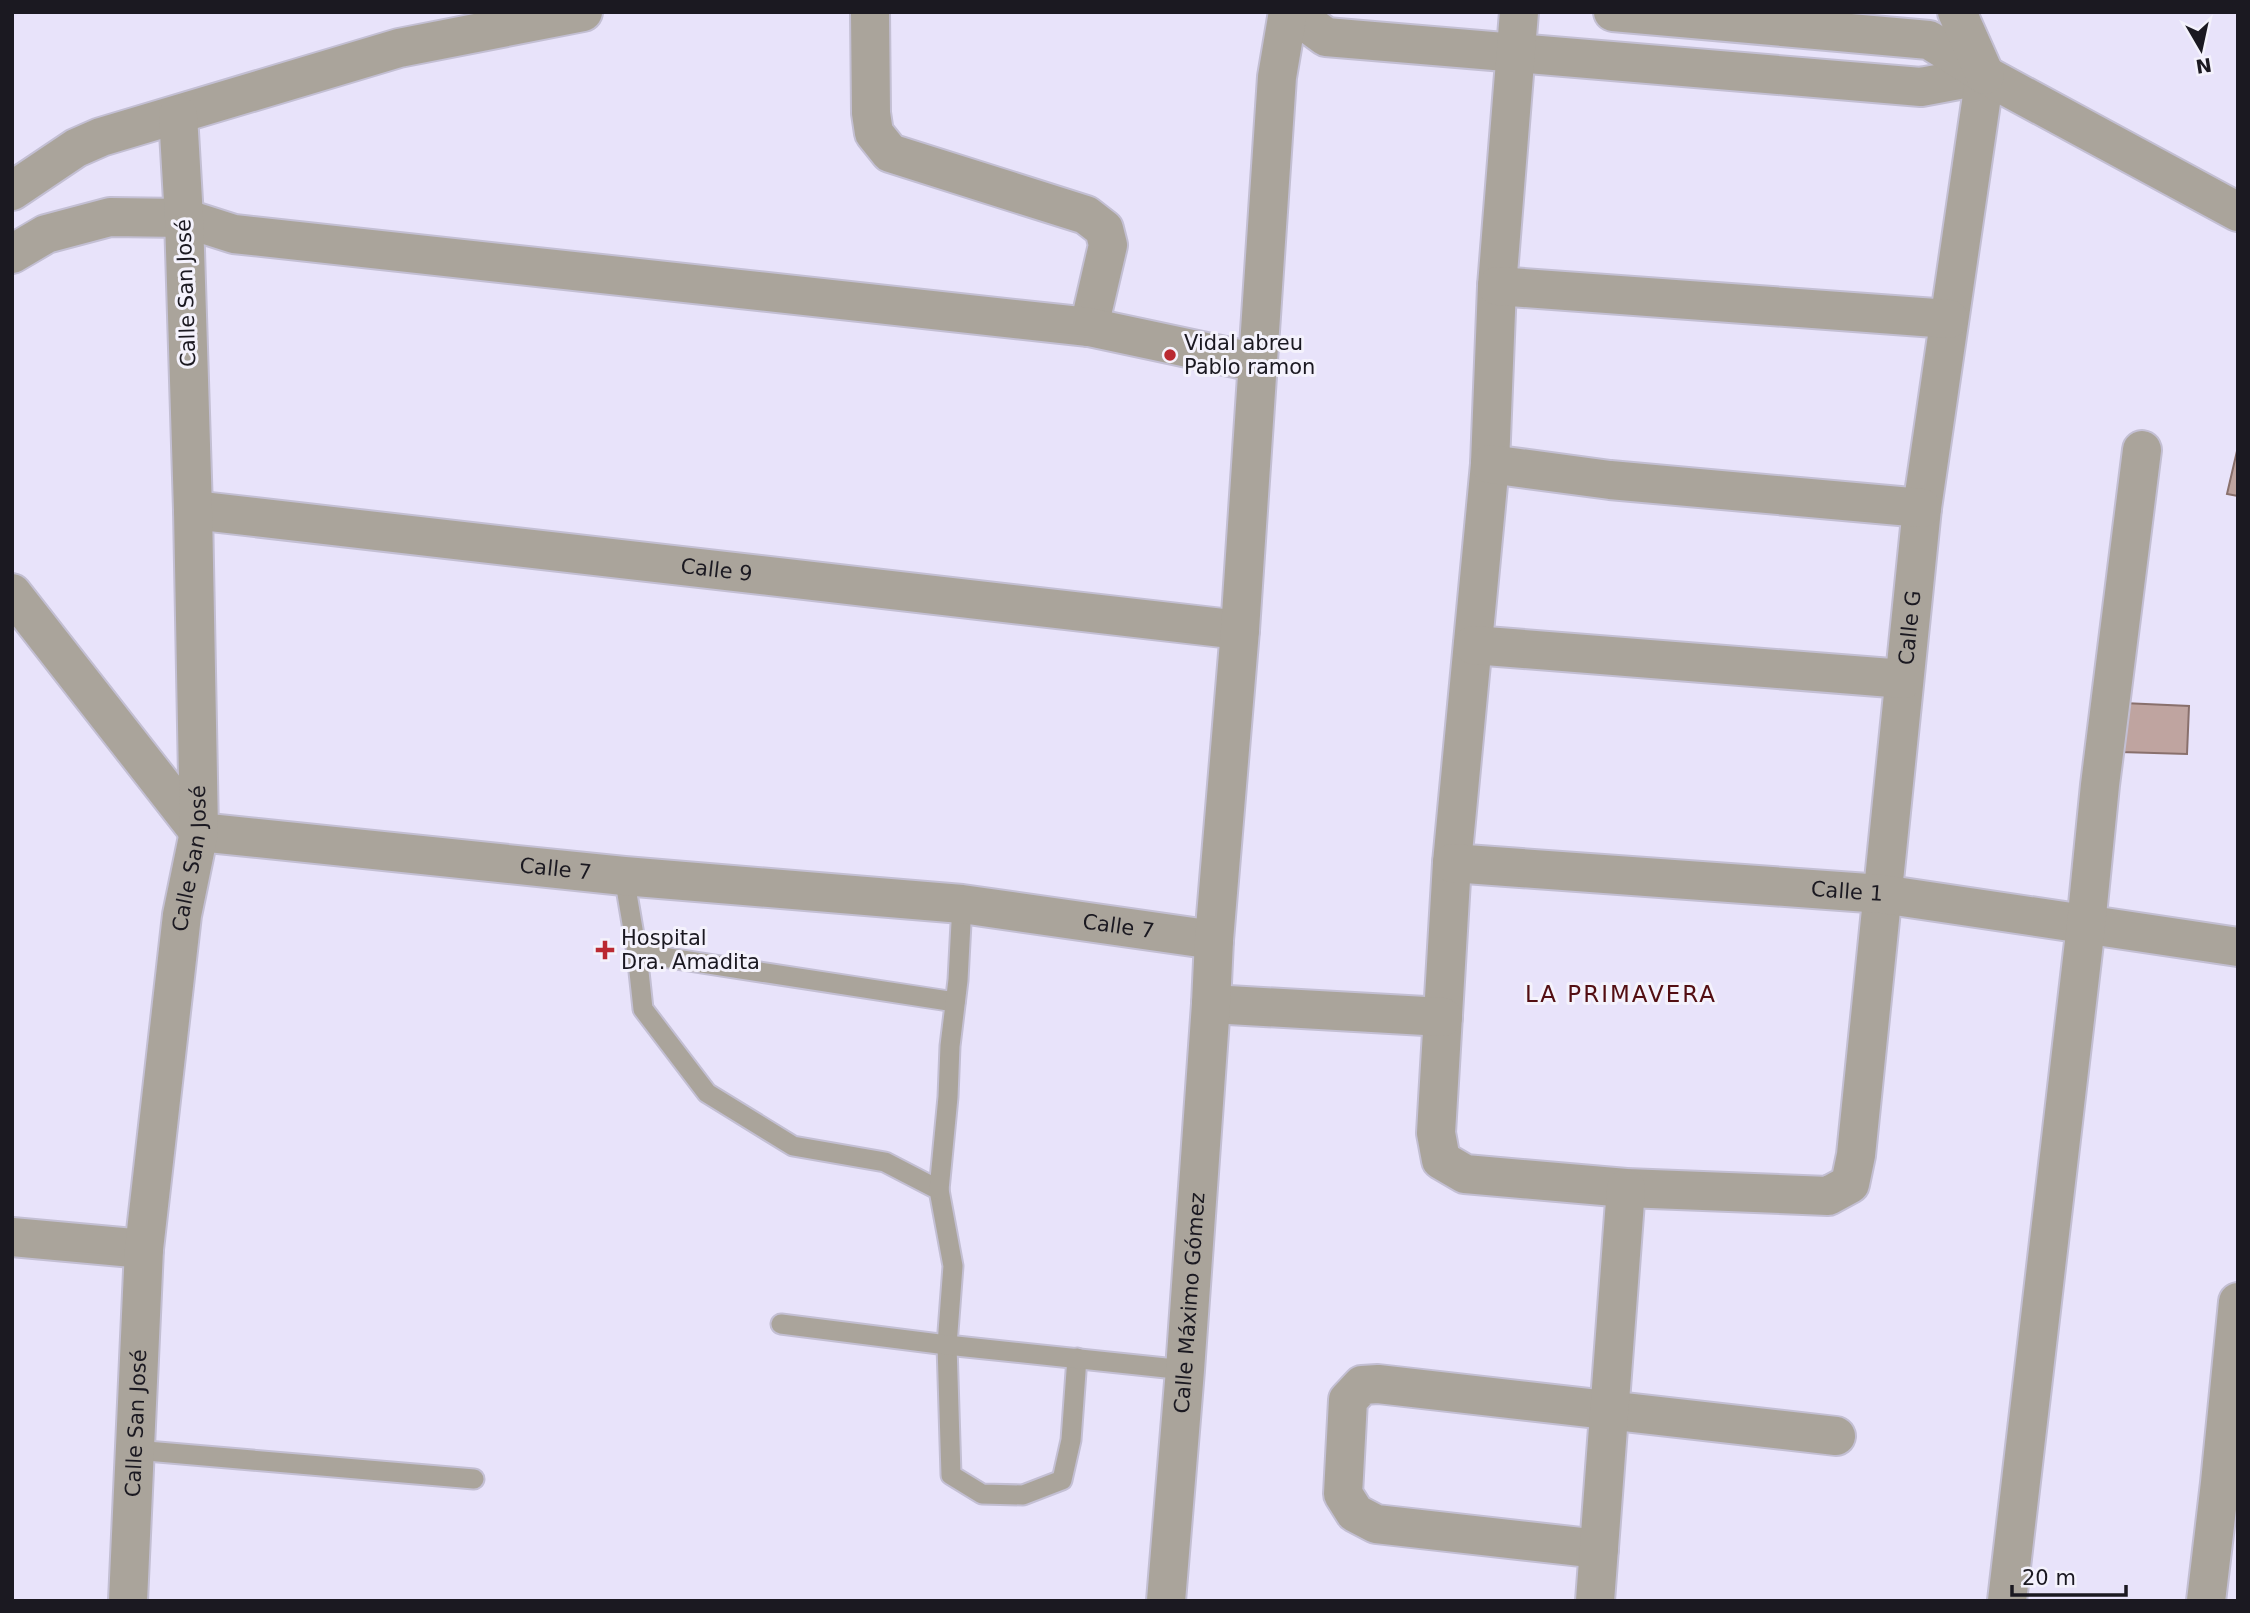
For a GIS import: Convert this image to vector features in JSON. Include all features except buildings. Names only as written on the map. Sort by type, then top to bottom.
[{"type":"street","points":[[12,191],[76,148],[101,137],[399,48],[583,12]]},
{"type":"street","points":[[870,12],[871,113],[874,133],[890,153],[1086,215],[1104,229],[1108,246],[1089,327]]},
{"type":"street","points":[[1290,12],[1325,37],[1517,51],[1921,87],[1985,75]]},
{"type":"street","name":"Calle Máximo Gómez","points":[[1166,1601],[1185,1370],[1214,940],[1240,630],[1277,78],[1290,12]]},
{"type":"street","points":[[1520,12],[1497,286],[1490,464],[1452,863],[1436,1133],[1441,1160],[1465,1174],[1626,1188],[1595,1601]]},
{"type":"street","points":[[1613,12],[1929,40],[1985,75],[2238,212]]},
{"type":"street","points":[[1957,12],[1985,75]]},
{"type":"street","name":"Calle G","points":[[1626,1188],[1828,1196],[1850,1184],[1856,1155],[1922,509],[1985,75]]},
{"type":"street","name":"Calle San José","points":[[128,1601],[144,1249],[182,915],[199,832],[193,510],[178,115]]},
{"type":"street","points":[[12,254],[46,234],[110,217],[184,218],[234,234],[1089,327],[1258,363]]},
{"type":"street","points":[[1497,286],[1949,318]]},
{"type":"street","points":[[2007,1601],[2100,785],[2142,450]]},
{"type":"street","points":[[1490,464],[1611,480],[1922,509]]},
{"type":"street","name":"Calle 9","points":[[193,510],[1240,630]]},
{"type":"street","points":[[12,593],[199,832]]},
{"type":"street","points":[[1473,645],[1904,679]]},
{"type":"street","name":"Calle 7","points":[[199,832],[624,876],[962,904],[1214,940]]},
{"type":"street","name":"Calle 1","points":[[1452,863],[1882,894],[2238,947]]},
{"type":"street","points":[[1211,1004],[1443,1017]]},
{"type":"street","points":[[12,1237],[144,1249]]},
{"type":"street","points":[[2206,1601],[2229,1484],[2238,1302]]},
{"type":"street","points":[[1599,1549],[1376,1524],[1355,1513],[1343,1494],[1348,1400],[1362,1385],[1378,1384],[1836,1436]]},
{"type":"lane","points":[[624,876],[643,1009],[707,1093],[793,1146],[886,1162],[939,1190]]},
{"type":"lane","points":[[962,904],[939,1190],[953,1266],[947,1345],[951,1475],[982,1494],[1023,1495],[1062,1480],[1071,1440],[1077,1358]]},
{"type":"lane","points":[[637,953],[955,1002]]},
{"type":"lane","points":[[780,1324],[1185,1370]]},
{"type":"lane","points":[[135,1450],[474,1479]]},
{"type":"place","name":"Vidal abreu Pablo ramon","points":[[1170,355]]},
{"type":"place","name":"Hospital Dra. Amadita","points":[[605,950]]},
{"type":"district","name":"LA PRIMAVERA","points":[[1621,994]]}]
